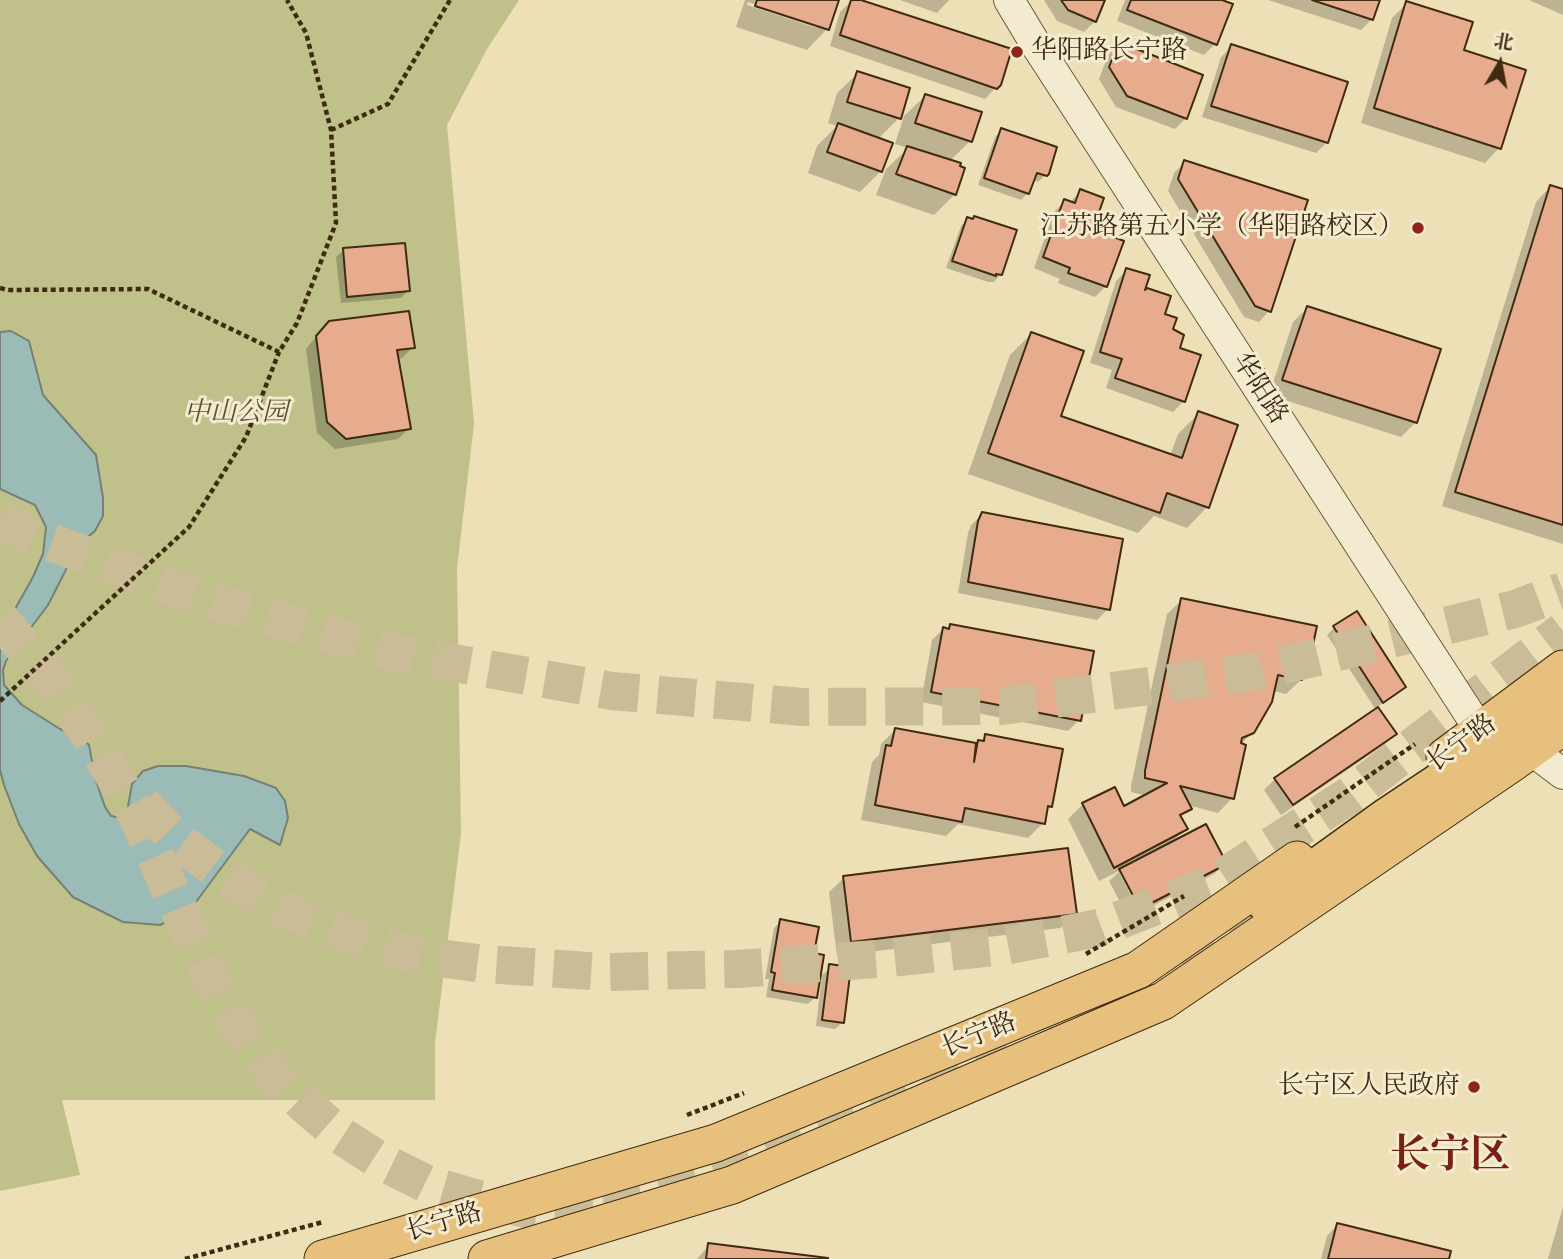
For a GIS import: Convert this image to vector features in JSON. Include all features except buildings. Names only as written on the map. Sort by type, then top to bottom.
[{"type":"highway","points":[[1266,904],[1389,816],[1505,741],[1563,691]]},
{"type":"main road","name":"长宁路","points":[[502,1257],[732,1185],[1163,1001],[1505,741],[1563,669]]},
{"type":"main road","name":"长宁路","points":[[323,1259],[716,1143],[1138,971],[1505,741],[1563,726]]},
{"type":"street","name":"华阳路","points":[[1009,0],[1505,741]]},
{"type":"street","points":[[1505,741],[1563,774]]},
{"type":"path","points":[[0,701],[189,527],[246,437],[279,352],[297,323],[336,223],[331,130],[306,33],[287,0]]},
{"type":"path","points":[[331,130],[388,104],[450,0]]},
{"type":"path","points":[[0,288],[148,289],[279,352]]},
{"type":"path","points":[[1290,830],[1422,739]]},
{"type":"path","points":[[1075,961],[1189,893]]},
{"type":"path","points":[[682,1116],[745,1093]]},
{"type":"path","points":[[185,1259],[326,1222]]},
{"type":"green space","name":"中山公园","points":[[0,0],[519,0],[487,49],[447,125],[474,424],[457,568],[461,834],[435,1043],[435,1100],[62,1100],[80,1175],[0,1191]]},
{"type":"water","points":[[11,331],[29,341],[43,395],[96,455],[103,516],[95,531],[79,544],[48,605],[6,661],[3,670],[4,685],[22,705],[60,729],[80,736],[89,745],[95,778],[111,816],[122,818],[127,812],[132,784],[143,771],[158,766],[186,766],[244,776],[276,788],[285,801],[288,818],[280,845],[250,829],[190,910],[160,925],[123,922],[73,897],[37,856],[19,824],[0,770],[0,625],[10,618],[33,577],[43,554],[46,527],[35,505],[0,489],[0,332]]},
{"type":"tunnel","points":[[0,519],[21,531],[195,596],[392,652],[612,691],[803,707],[1002,706],[1259,671],[1515,609],[1563,591]]},
{"type":"tunnel","points":[[0,619],[45,673],[92,738],[136,813],[203,963],[239,1029],[273,1074],[304,1104],[340,1135],[382,1162],[427,1184],[526,1209],[595,1211],[634,1206]]},
{"type":"tunnel","points":[[142,804],[177,840],[221,873],[278,907],[356,938],[415,955],[485,964],[605,972],[737,969],[890,958],[1004,946],[1099,928],[1213,884],[1350,795],[1563,631]]},
{"type":"tunnel","points":[[1179,957],[1231,929],[1267,904]]},
{"type":"tunnel","points":[[602,1193],[647,1187],[706,1173],[760,1153],[1005,1042]]},
{"type":"place","name":"华阳路长宁路","points":[[1017,52]]},
{"type":"place","name":"江苏路第五小学（华阳路校区）","points":[[1418,228]]},
{"type":"place","name":"长宁区人民政府","points":[[1474,1087]]},
{"type":"district","name":"长宁区","points":[[1450,1157]]}]
